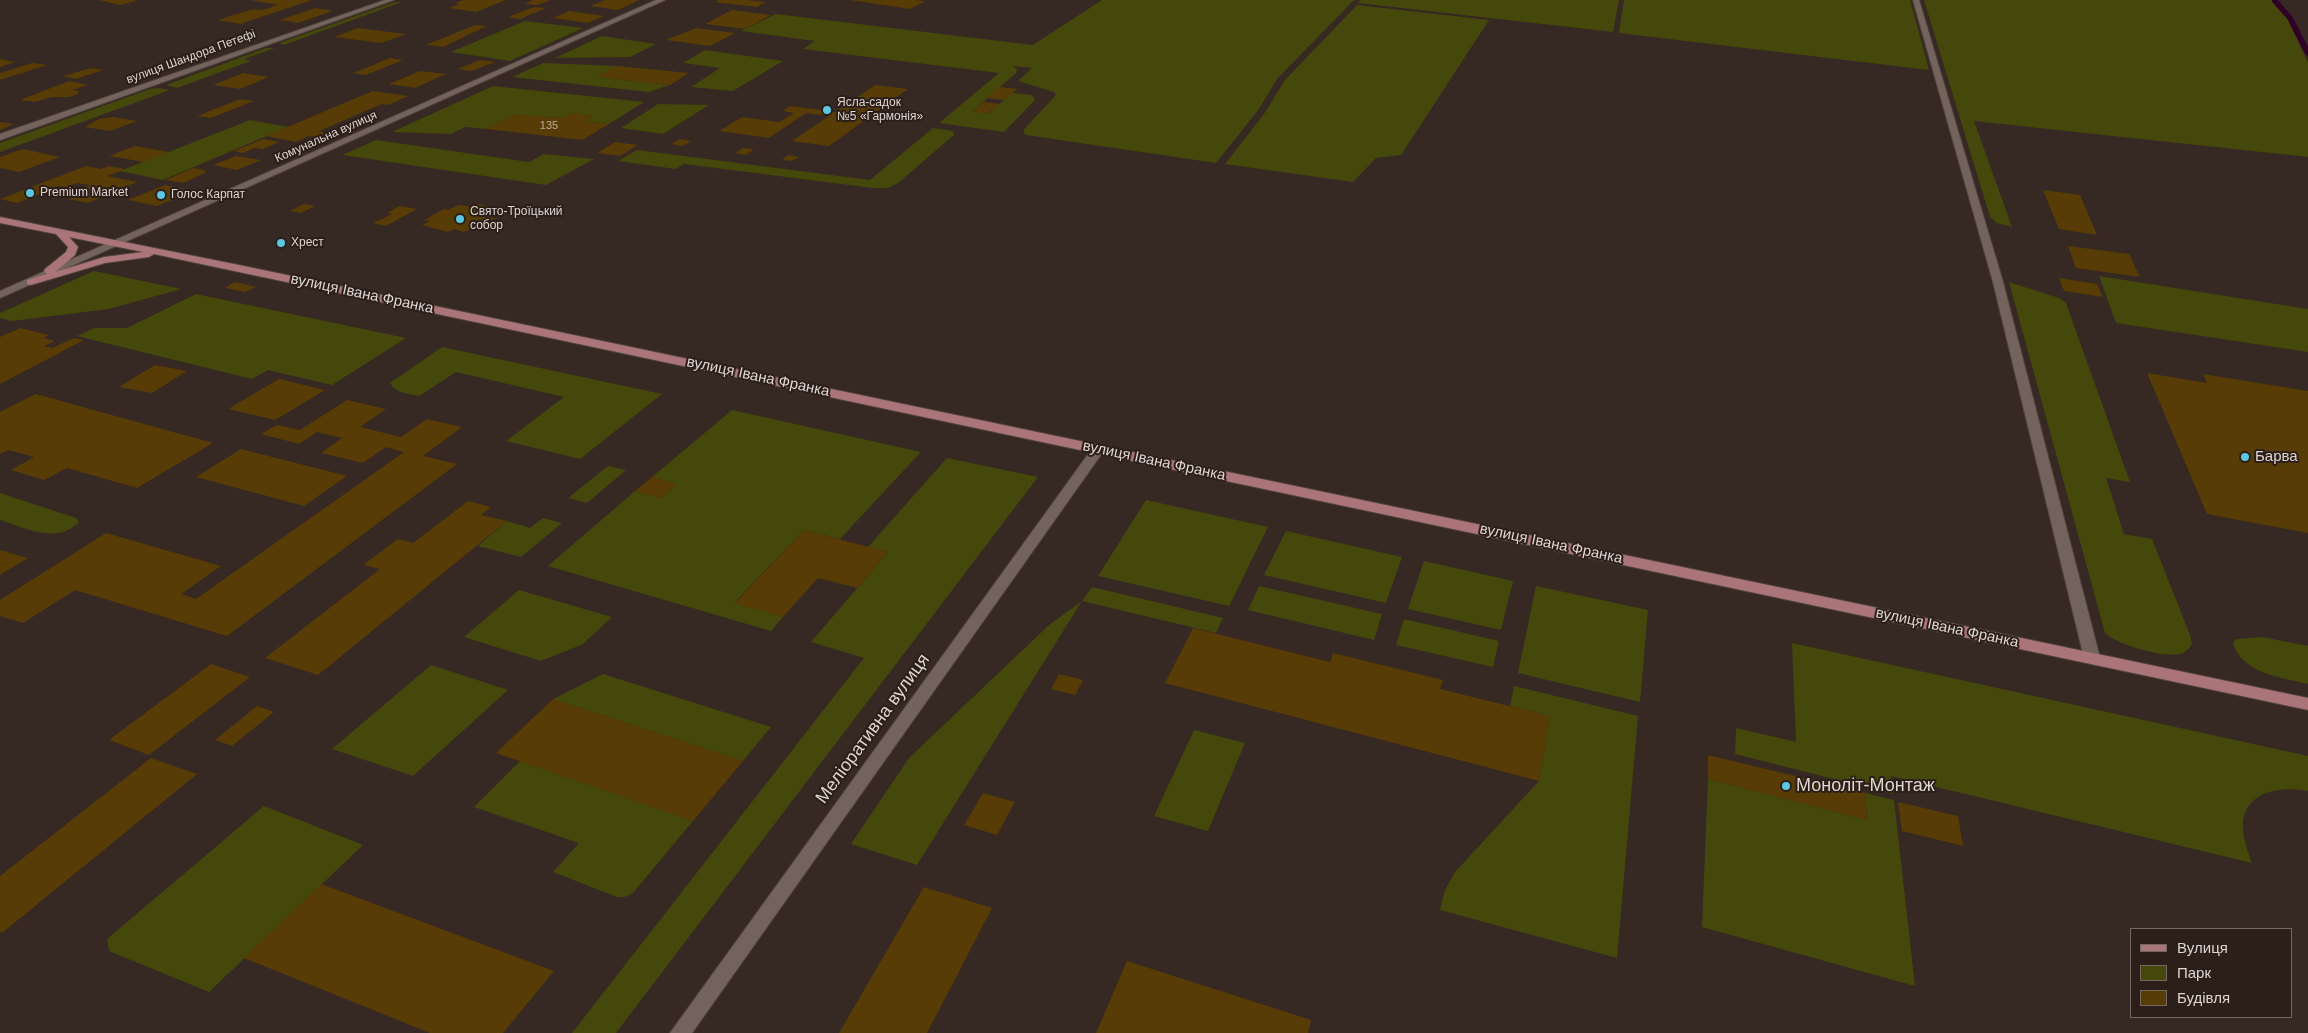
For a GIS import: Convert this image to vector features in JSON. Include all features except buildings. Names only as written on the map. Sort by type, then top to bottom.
[{"type":"main road","name":"вулиця Івана Франка","points":[[0,220],[176,255],[2308,704]]},
{"type":"main road","points":[[31,282],[54,269],[71,253],[73,246],[70,241],[57,231]]},
{"type":"main road","points":[[31,282],[104,260],[142,255],[176,255]]},
{"type":"street","name":"вулиця Шандора Петефі","points":[[0,137],[391,0]]},
{"type":"street","name":"Комунальна вулиця","points":[[0,295],[119,244],[662,0]]},
{"type":"street","points":[[1916,0],[1998,282],[2092,658]]},
{"type":"street","name":"Меліоративна вулиця","points":[[680,1033],[1099,449]]},
{"type":"green space","points":[[1102,0],[1354,0],[1277,79],[1259,109],[1216,163],[1026,135],[1024,129],[1056,95],[1054,92],[1019,80],[1032,68],[1013,66],[1017,69],[1016,73],[973,111],[989,113],[1012,93],[1032,95],[1035,100],[1004,132],[939,123],[999,73],[803,49],[815,41],[741,31],[776,14],[1033,45]]},
{"type":"green space","points":[[1360,0],[1619,0],[1613,32],[1358,3]]},
{"type":"green space","points":[[1624,0],[1910,0],[1929,70],[1619,33]]},
{"type":"green space","points":[[1924,0],[2271,0],[2287,18],[2308,63],[2308,157],[1974,121],[2012,227],[1997,223],[1990,217]]},
{"type":"green space","points":[[395,2],[402,2],[284,45],[279,43]]},
{"type":"green space","points":[[1357,5],[1489,20],[1401,155],[1376,158],[1353,182],[1225,164],[1264,114],[1285,80]]},
{"type":"green space","points":[[525,21],[583,28],[510,61],[451,52]]},
{"type":"green space","points":[[602,36],[656,44],[630,57],[555,58]]},
{"type":"green space","points":[[266,48],[275,48],[244,59],[251,61],[177,88],[166,85]]},
{"type":"green space","points":[[705,50],[783,61],[733,91],[691,87],[720,68],[683,63]]},
{"type":"green space","points":[[543,63],[617,66],[597,77],[670,85],[649,92],[512,77]]},
{"type":"green space","points":[[493,86],[644,102],[609,124],[584,121],[592,116],[570,114],[561,118],[513,115],[487,129],[465,127],[451,134],[392,132]]},
{"type":"green space","points":[[150,89],[170,90],[0,152],[0,143]]},
{"type":"green space","points":[[658,104],[709,105],[663,134],[621,128]]},
{"type":"green space","points":[[250,120],[288,127],[163,180],[120,171]]},
{"type":"green space","points":[[933,128],[953,131],[954,135],[898,183],[888,188],[873,188],[684,164],[676,169],[618,161],[637,150],[870,180]]},
{"type":"green space","points":[[376,140],[529,162],[544,154],[594,159],[546,185],[342,155]]},
{"type":"green space","points":[[94,271],[181,289],[109,309],[12,321],[0,318],[0,313]]},
{"type":"green space","points":[[2099,276],[2308,309],[2308,352],[2116,323]]},
{"type":"green space","points":[[2009,282],[2059,298],[2066,303],[2130,482],[2106,478],[2124,534],[2152,539],[2190,635],[2192,644],[2180,654],[2163,654],[2130,646],[2111,638],[2105,633]]},
{"type":"green space","points":[[196,294],[406,338],[332,385],[268,370],[252,379],[77,336],[94,328],[127,328]]},
{"type":"green space","points":[[442,347],[662,394],[580,459],[506,441],[564,397],[456,372],[419,396],[403,392],[392,386],[390,383]]},
{"type":"green space","points":[[732,410],[921,452],[840,539],[804,530],[735,602],[783,617],[771,631],[548,566],[635,491],[661,498],[677,484],[652,477]]},
{"type":"green space","points":[[947,458],[1038,477],[616,1033],[572,1033],[864,658],[811,642],[888,552],[868,547]]},
{"type":"green space","points":[[608,466],[626,470],[587,503],[568,498]]},
{"type":"green space","points":[[0,493],[76,518],[79,522],[61,533],[51,534],[30,530],[0,520]]},
{"type":"green space","points":[[1146,500],[1268,527],[1229,606],[1098,576]]},
{"type":"green space","points":[[543,518],[562,523],[521,557],[478,546],[507,521],[530,528]]},
{"type":"green space","points":[[1286,531],[1402,557],[1386,603],[1264,575]]},
{"type":"green space","points":[[1424,561],[1513,581],[1501,630],[1408,609]]},
{"type":"green space","points":[[1259,586],[1382,614],[1374,640],[1248,610]]},
{"type":"green space","points":[[1536,586],[1648,610],[1640,702],[1518,673]]},
{"type":"green space","points":[[1092,587],[1223,618],[1216,633],[1082,601]]},
{"type":"green space","points":[[519,590],[612,617],[583,644],[541,661],[464,637]]},
{"type":"green space","points":[[1082,601],[917,865],[851,844],[909,758],[1049,625]]},
{"type":"green space","points":[[1404,619],[1499,641],[1493,667],[1396,645]]},
{"type":"green space","points":[[2262,637],[2308,646],[2308,684],[2275,676],[2253,668],[2237,653],[2233,643],[2236,639]]},
{"type":"green space","points":[[1792,643],[2308,756],[2308,791],[2278,790],[2259,797],[2251,803],[2246,811],[2243,832],[2252,863],[1891,776],[1893,794],[1735,754],[1736,728],[1796,742]]},
{"type":"green space","points":[[431,665],[508,690],[413,776],[332,749]]},
{"type":"green space","points":[[603,674],[771,727],[743,761],[553,699]]},
{"type":"green space","points":[[1514,686],[1638,716],[1617,958],[1440,910],[1445,890],[1455,872],[1539,781],[1550,716],[1510,706]]},
{"type":"green space","points":[[1194,730],[1245,743],[1208,831],[1154,816]]},
{"type":"green space","points":[[520,761],[693,821],[633,893],[625,897],[617,897],[553,872],[579,843],[474,807]]},
{"type":"green space","points":[[1708,779],[1867,820],[1865,793],[1894,800],[1915,986],[1702,927]]},
{"type":"green space","points":[[264,806],[363,845],[209,992],[109,951],[107,939]]},
{"type":"waterway","points":[[2275,1],[2290,18],[2308,53]]},
{"type":"place","name":"Ясла-садок №5 «Гармонія»","points":[[827,110]]},
{"type":"place","name":"Premium Market","points":[[30,193]]},
{"type":"place","name":"Голос Карпат","points":[[161,195]]},
{"type":"place","name":"Свято-Троїцький собор","points":[[460,219]]},
{"type":"place","name":"Хрест","points":[[281,243]]},
{"type":"place","name":"Барва","points":[[2245,457]]},
{"type":"place","name":"Моноліт-Монтаж","points":[[1786,786]]}]
